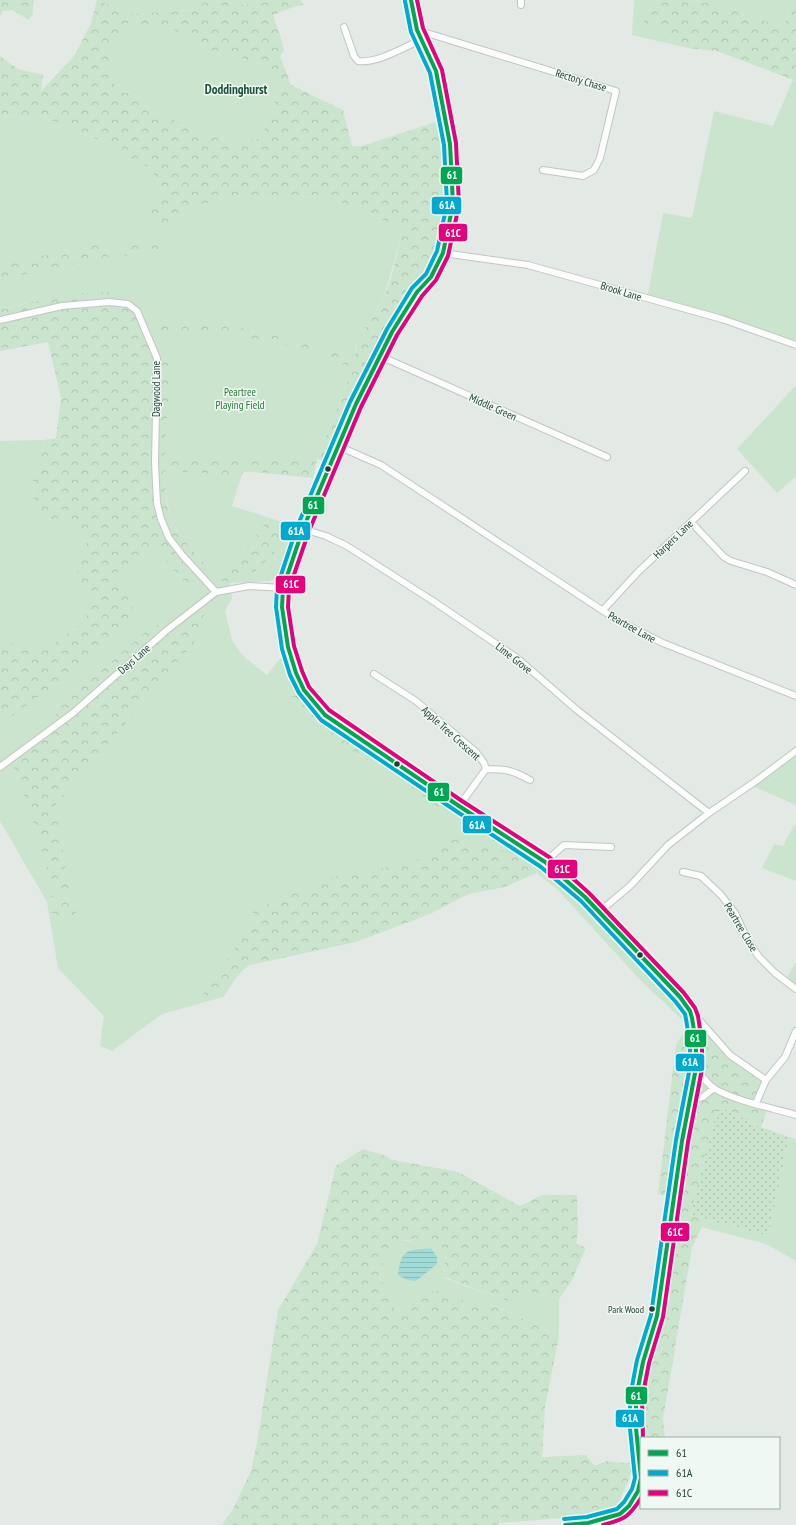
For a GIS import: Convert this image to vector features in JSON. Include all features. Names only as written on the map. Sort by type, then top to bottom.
[{"type":"street","points":[[410,0],[417,30],[436,71],[450,144],[452,204],[443,253],[431,277],[417,292],[407,306],[392,332],[338,446],[303,529],[283,588],[282,607],[288,647],[296,673],[304,690],[314,704],[334,721],[544,862],[585,897],[680,997],[690,1011],[696,1043],[696,1068],[682,1141],[657,1316],[643,1362],[636,1398],[636,1428],[640,1468]]},
{"type":"street","points":[[344,28],[354,56],[358,62],[374,60],[421,40]]},
{"type":"street","name":"Rectory Chase","points":[[417,30],[616,91],[600,158],[594,170],[583,176],[543,170]]},
{"type":"street","name":"Brook Lane","points":[[443,253],[528,265],[722,319],[796,345]]},
{"type":"street","name":"Dagwood Lane","points":[[0,320],[62,306],[109,302],[128,304],[137,311],[158,358],[155,463],[157,503],[161,519],[169,538],[182,556],[216,592]]},
{"type":"street","name":"Middle Green","points":[[380,356],[607,457]]},
{"type":"street","name":"Peartree Lane","points":[[338,446],[381,465],[617,620],[663,643],[796,696]]},
{"type":"street","name":"Harpers Lane","points":[[603,610],[638,572],[745,471]]},
{"type":"street","points":[[691,522],[724,557],[731,561],[782,578],[796,585]]},
{"type":"street","name":"Lime Grove","points":[[303,529],[326,536],[347,546],[511,654],[577,710],[709,812]]},
{"type":"street","name":"Days Lane","points":[[0,767],[73,712],[167,630],[216,592],[249,586],[283,588]]},
{"type":"street","name":"Apple Tree Crescent","points":[[374,674],[416,701],[476,752],[484,763],[486,769],[459,806]]},
{"type":"street","points":[[599,912],[630,886],[668,845],[709,812],[756,781],[796,751]]},
{"type":"street","points":[[486,769],[506,769],[530,780]]},
{"type":"street","points":[[544,862],[564,846],[611,848]]},
{"type":"street","name":"Peartree Close","points":[[682,872],[701,876],[721,895],[735,913],[747,939],[759,957],[775,973],[796,989]]},
{"type":"street","points":[[692,1018],[700,1021],[730,1055],[766,1080]]},
{"type":"street","points":[[756,1103],[766,1080],[785,1057],[796,1031]]},
{"type":"street","points":[[696,1068],[706,1082],[714,1088],[731,1096],[796,1115]]},
{"type":"street","points":[[690,1101],[703,1097],[714,1088]]},
{"type":"street","points":[[565,1525],[588,1523],[620,1514],[629,1506],[638,1491],[640,1482]]},
{"type":"green space","points":[[0,0],[34,0],[32,15],[28,20],[13,10],[3,11],[0,16]]},
{"type":"green space","points":[[97,0],[208,0],[195,10],[130,14]]},
{"type":"green space","points":[[97,0],[130,14],[195,10],[208,0],[226,0],[230,5],[257,4],[267,0],[300,0],[304,5],[296,6],[273,15],[284,51],[280,56],[291,85],[343,110],[352,146],[362,146],[445,119],[453,204],[443,253],[407,306],[379,343],[327,460],[317,459],[353,368],[310,350],[214,332],[156,335],[152,323],[222,323],[355,357],[356,349],[362,334],[384,297],[387,289],[403,229],[361,210],[318,196],[289,197],[279,200],[247,195],[218,200],[189,209],[169,222],[155,223],[150,208],[161,189],[151,168],[125,158],[121,147],[84,135],[59,123],[39,116],[0,117],[0,56],[18,69],[43,75],[41,91],[75,55],[91,23]],"holes":[[[126,23],[143,27],[173,29],[188,40],[222,55],[231,55],[270,67],[279,76],[283,88],[276,98],[262,137],[254,140],[228,142],[184,125],[159,113],[137,95],[120,92],[106,72],[111,52]]]},
{"type":"green space","points":[[226,0],[267,0],[258,4],[230,5]]},
{"type":"green space","points":[[634,0],[657,0],[652,2],[644,22],[688,48],[632,35]]},
{"type":"green space","points":[[657,0],[688,0],[726,6],[783,28],[793,0],[796,0],[796,81],[717,51],[688,48],[644,22],[652,2]]},
{"type":"green space","points":[[688,0],[793,0],[783,28],[726,6]]},
{"type":"green space","points":[[126,23],[143,27],[173,29],[188,40],[222,55],[231,55],[270,67],[279,76],[283,88],[276,98],[262,137],[254,140],[228,142],[158,113],[137,95],[120,92],[106,72],[111,52]]},
{"type":"green space","points":[[793,80],[796,81],[796,345],[647,299],[663,213],[692,218],[714,111],[773,126]]},
{"type":"green space","name":"Peartree Playing Field","points":[[39,116],[59,123],[84,135],[121,147],[125,158],[151,168],[161,189],[151,208],[169,222],[189,209],[218,200],[247,195],[279,200],[289,197],[318,196],[361,210],[403,229],[384,297],[364,330],[355,349],[356,358],[353,368],[317,459],[315,462],[243,471],[232,506],[270,518],[228,569],[283,544],[285,534],[291,525],[292,530],[281,577],[269,581],[230,583],[232,598],[225,611],[232,640],[242,655],[267,675],[283,655],[287,684],[294,700],[332,737],[418,793],[466,827],[524,855],[561,886],[672,1003],[689,1026],[643,983],[557,889],[536,873],[504,887],[468,894],[432,913],[355,942],[249,965],[240,972],[223,997],[162,1014],[112,1051],[100,1046],[104,1016],[58,968],[47,902],[0,821],[0,441],[43,440],[45,446],[33,476],[34,505],[45,518],[148,540],[189,587],[217,578],[186,544],[170,519],[164,484],[163,458],[170,377],[26,303],[0,310],[0,117]]},
{"type":"green space","points":[[140,237],[146,244],[162,240],[168,241],[167,247],[125,256],[122,244]]},
{"type":"green space","points":[[106,243],[115,256],[0,279],[0,265]]},
{"type":"green space","points":[[110,292],[133,313],[168,357],[170,377],[164,458],[315,462],[317,459],[313,478],[243,471],[242,475],[164,471],[167,503],[171,520],[186,543],[217,578],[189,587],[153,546],[115,574],[133,607],[120,636],[0,725],[0,636],[16,646],[44,651],[86,620],[89,594],[76,577],[90,531],[45,518],[34,506],[33,476],[45,446],[43,440],[56,438],[61,398],[48,342],[0,351],[0,310],[65,294]]},
{"type":"green space","points":[[796,385],[796,476],[777,493],[737,449]]},
{"type":"green space","points":[[270,518],[291,525],[285,534],[283,544],[256,571],[225,583],[217,578],[228,569]]},
{"type":"green space","points":[[208,604],[194,643],[55,806],[70,892],[52,886],[36,831],[12,761],[39,741],[62,705],[150,628]]},
{"type":"green space","points":[[283,655],[291,655],[314,703],[545,862],[585,897],[730,1055],[766,1080],[757,1103],[768,1107],[761,1127],[730,1111],[718,1107],[690,1215],[711,1221],[702,1227],[692,1247],[663,1419],[665,1437],[641,1437],[636,1398],[657,1316],[671,1197],[658,1194],[676,1044],[689,1026],[632,961],[563,889],[538,867],[536,873],[504,887],[468,894],[425,916],[355,942],[249,965],[238,975],[222,994],[202,996],[254,921],[253,910],[337,876],[412,863],[452,839],[522,855],[466,827],[418,793],[332,737],[294,700],[287,684]],"holes":[[[696,1069],[714,1089],[690,1101]]]},
{"type":"green space","points":[[796,751],[796,805],[750,785]]},
{"type":"green space","points":[[794,825],[796,826],[796,881],[762,868],[774,844],[783,846]]},
{"type":"green space","points":[[50,895],[70,902],[77,908],[75,920],[60,920],[52,912]]},
{"type":"green space","points":[[796,962],[796,989],[785,981]]},
{"type":"green space","points":[[696,1068],[714,1088],[690,1101]]},
{"type":"green space","points":[[718,1107],[730,1111],[758,1126],[789,1137],[768,1236],[690,1215]]},
{"type":"green space","points":[[789,1137],[796,1140],[796,1261],[766,1244],[702,1227],[711,1221],[768,1236]]},
{"type":"green space","points":[[363,1149],[383,1155],[393,1160],[458,1172],[520,1206],[542,1195],[577,1195],[578,1231],[576,1243],[586,1248],[572,1280],[559,1299],[527,1291],[522,1301],[508,1301],[444,1277],[446,1250],[436,1244],[419,1239],[398,1241],[386,1256],[379,1275],[399,1318],[422,1293],[444,1290],[466,1302],[484,1302],[535,1323],[559,1336],[545,1407],[542,1457],[586,1455],[595,1466],[607,1461],[635,1464],[617,1507],[588,1516],[500,1523],[509,1508],[498,1525],[222,1525],[233,1509],[251,1471],[257,1443],[278,1310],[317,1244],[336,1166]]},
{"type":"green space","points":[[419,1238],[436,1244],[446,1250],[444,1278],[508,1301],[527,1291],[559,1299],[559,1336],[535,1323],[485,1302],[466,1302],[444,1290],[422,1293],[399,1319],[379,1275],[386,1256],[398,1241],[408,1241]]},
{"type":"water","points":[[431,1248],[437,1257],[437,1264],[416,1281],[407,1280],[398,1275],[401,1260],[407,1252]]},
{"type":"transit line","name":"61","points":[[411,0],[417,30],[436,71],[450,144],[453,204],[443,253],[431,277],[417,292],[392,332],[356,404],[303,529],[283,588],[282,607],[288,647],[296,673],[304,690],[325,715],[459,806],[545,862],[585,897],[680,997],[690,1011],[696,1043],[696,1068],[682,1141],[657,1316],[643,1362],[636,1398],[636,1428],[640,1468]]},
{"type":"transit line","name":"61C","points":[[417,0],[423,28],[442,70],[456,143],[459,205],[448,256],[436,280],[422,296],[397,335],[361,407],[309,531],[289,589],[288,607],[294,646],[309,687],[329,710],[462,801],[549,857],[589,893],[684,993],[695,1008],[698,1016],[702,1043],[702,1069],[688,1142],[663,1317],[649,1363],[642,1399],[643,1437]]},
{"type":"transit line","name":"61A","points":[[405,1],[411,32],[430,73],[444,145],[447,204],[437,251],[426,274],[412,288],[387,329],[350,402],[297,527],[277,587],[276,607],[282,649],[290,675],[299,693],[321,720],[541,867],[581,901],[675,1001],[685,1014],[690,1043],[690,1067],[676,1140],[651,1315],[637,1360],[630,1397],[630,1429],[635,1478],[632,1489],[624,1502],[617,1509],[587,1517],[564,1519]]},
{"type":"transit line","name":"61","points":[[565,1525],[588,1523],[620,1514],[629,1506],[638,1491],[640,1482]]},
{"type":"transit line","name":"61C","points":[[603,1525],[622,1519],[630,1513],[640,1499]]},
{"type":"place","name":"Park Wood","points":[[652,1309]]},
{"type":"district","name":"Doddinghurst","points":[[236,89]]}]
